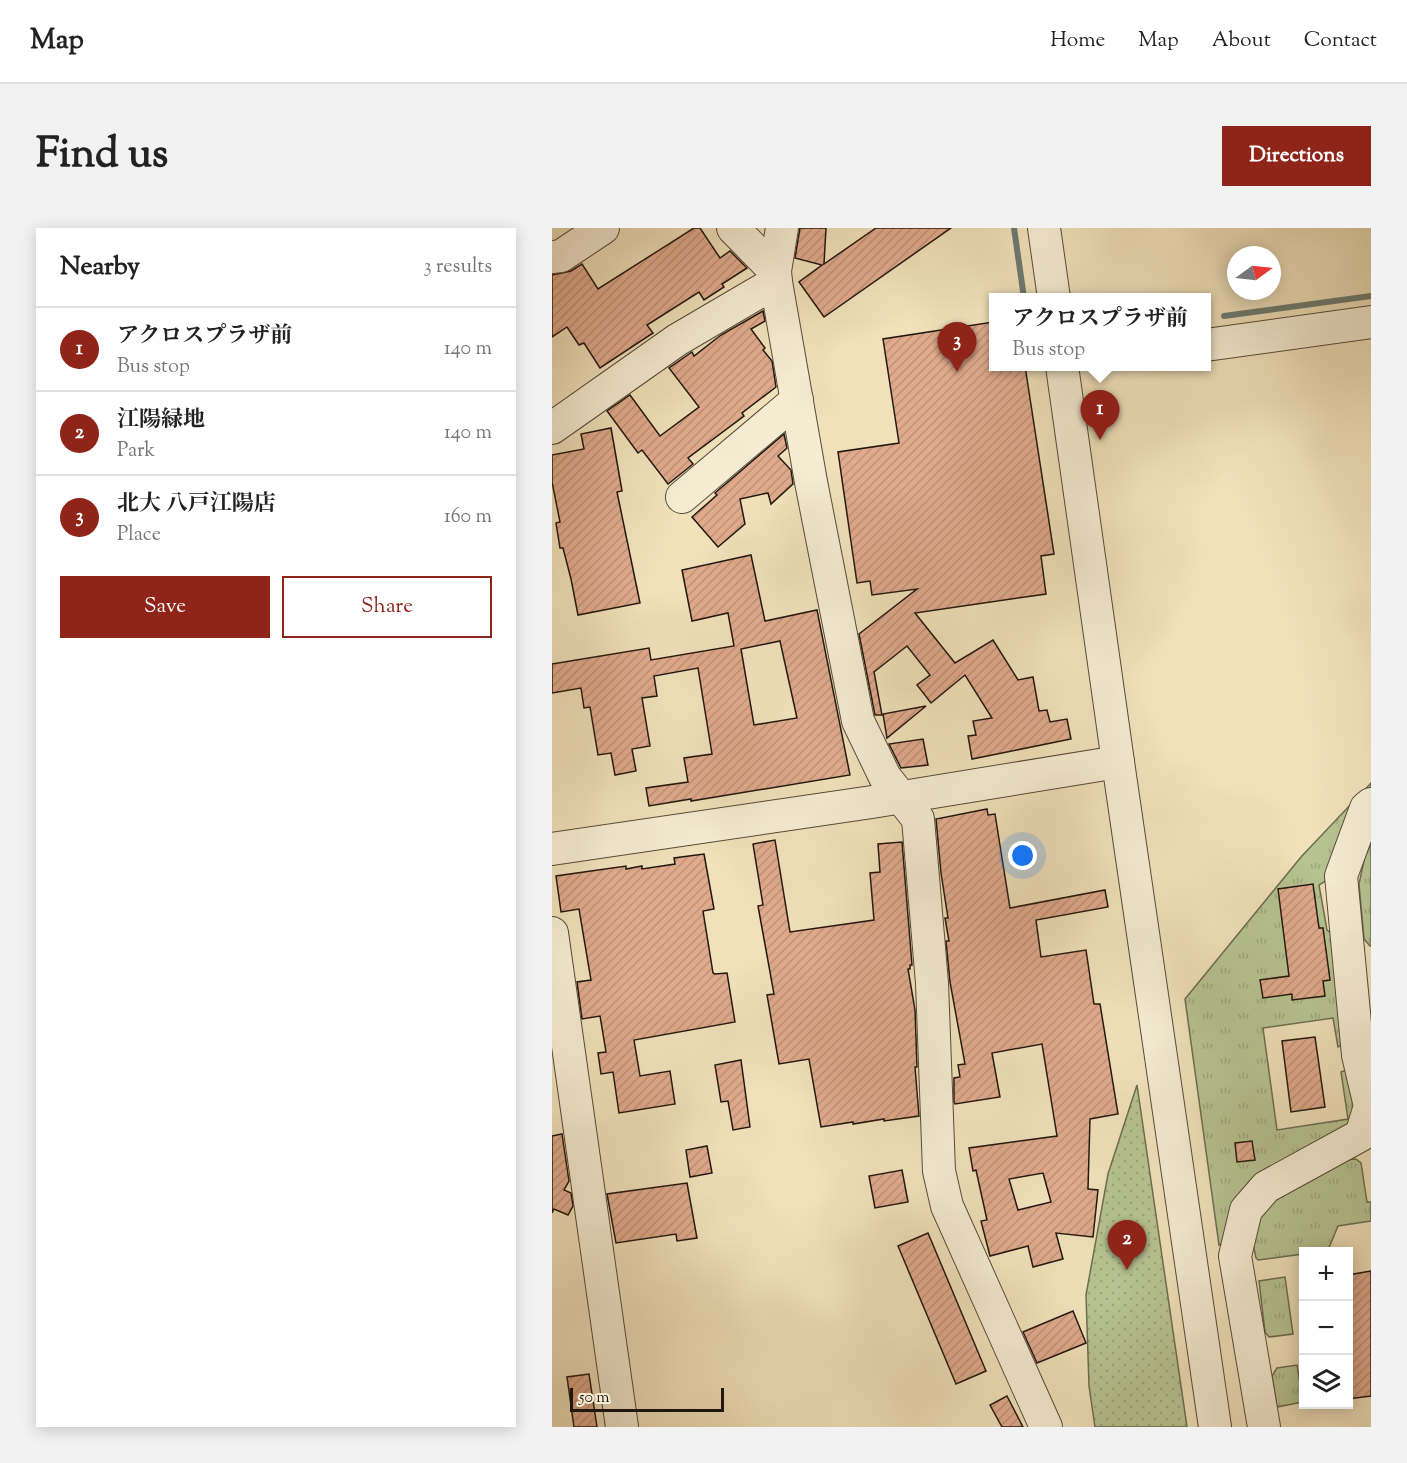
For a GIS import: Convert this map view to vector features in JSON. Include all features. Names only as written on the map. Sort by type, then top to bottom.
[{"type":"street","points":[[552,257],[561,256],[603,228]]},
{"type":"street","points":[[734,228],[776,276]]},
{"type":"street","points":[[782,228],[776,276],[797,400],[858,721],[885,777],[918,819],[932,982],[939,1171],[946,1206],[1046,1427]]},
{"type":"street","points":[[1044,228],[1053,293]]},
{"type":"street","points":[[552,428],[677,340],[776,276]]},
{"type":"street","points":[[1211,344],[1371,322]]},
{"type":"street","points":[[1063,371],[1215,1427]]},
{"type":"street","points":[[682,497],[797,400]]},
{"type":"street","points":[[552,849],[1118,762]]},
{"type":"street","points":[[1264,1427],[1235,1256],[1246,1210],[1266,1187],[1361,1135],[1370,1106],[1358,1054],[1341,876],[1366,808],[1371,804]]},
{"type":"street","points":[[552,938],[622,1427]]},
{"type":"green space","points":[[1371,783],[1371,792],[1332,877],[1319,885],[1327,930],[1335,936],[1345,1044],[1338,1047],[1333,1018],[1263,1028],[1277,1130],[1348,1119],[1341,1072],[1346,1070],[1360,1100],[1345,1130],[1229,1240],[1219,1245],[1185,999],[1301,857]]},
{"type":"green space","points":[[1371,843],[1370,946],[1364,939],[1359,884],[1365,856]]},
{"type":"green space","points":[[1137,1085],[1187,1427],[1095,1427],[1089,1386],[1086,1295],[1108,1174]]},
{"type":"green space","points":[[1356,1159],[1361,1163],[1367,1202],[1371,1202],[1371,1221],[1338,1226],[1329,1247],[1299,1247],[1299,1255],[1258,1260],[1251,1234],[1269,1200],[1343,1160]]},
{"type":"green space","points":[[1285,1277],[1293,1334],[1269,1337],[1265,1332],[1259,1281]]},
{"type":"green space","points":[[1297,1365],[1299,1403],[1277,1407],[1272,1376],[1277,1368]]},
{"type":"building","points":[[694,228],[700,228],[720,258],[730,251],[747,268],[722,284],[724,287],[704,300],[699,292],[647,325],[653,333],[600,368],[584,343],[579,345],[567,327],[552,337],[552,275],[571,271],[582,264],[598,289]]},
{"type":"building","points":[[800,228],[826,228],[824,264],[876,228],[951,228],[824,317],[799,282],[822,265],[795,258]]},
{"type":"building","points":[[763,311],[765,321],[751,329],[772,361],[776,387],[742,413],[744,416],[688,458],[693,464],[668,484],[642,450],[638,453],[607,411],[630,395],[660,436],[699,407],[669,368],[692,352],[694,356],[721,335]]},
{"type":"building","points":[[989,323],[989,371],[1026,371],[1054,554],[1041,556],[1046,594],[915,613],[955,663],[993,640],[1018,680],[1033,677],[1039,711],[1047,710],[1050,722],[1067,719],[1071,739],[972,759],[968,736],[976,735],[973,721],[992,718],[965,675],[931,703],[917,685],[930,675],[907,646],[874,672],[882,715],[875,715],[859,634],[917,589],[872,595],[870,581],[857,583],[838,452],[899,443],[883,339]]},
{"type":"building","points":[[611,428],[622,491],[617,492],[640,603],[578,615],[563,548],[560,548],[556,523],[560,522],[552,482],[552,455],[584,449],[581,434]]},
{"type":"building","points":[[784,434],[787,448],[778,456],[791,470],[793,484],[771,504],[768,493],[740,499],[745,524],[718,547],[692,517],[717,495],[715,493]]},
{"type":"building","points":[[751,555],[765,621],[817,610],[850,775],[649,806],[646,788],[688,782],[684,758],[712,754],[698,668],[654,676],[657,696],[642,698],[650,746],[632,749],[636,771],[615,775],[611,753],[598,755],[590,707],[584,708],[581,688],[552,693],[552,664],[649,648],[651,660],[734,646],[728,613],[692,621],[682,570]],"holes":[[[780,641],[797,718],[754,725],[741,649]]]},
{"type":"building","points":[[926,706],[887,738],[883,714]]},
{"type":"building","points":[[923,739],[928,765],[901,768],[889,744]]},
{"type":"building","points":[[987,809],[988,815],[995,814],[1010,908],[1105,890],[1108,907],[1036,920],[1041,957],[1086,950],[1094,1004],[1100,1004],[1118,1114],[1090,1119],[1088,1189],[1098,1190],[1093,1237],[1056,1233],[1063,1259],[1033,1267],[1028,1246],[990,1256],[981,1221],[987,1220],[969,1148],[1057,1136],[1042,1044],[992,1053],[1000,1097],[955,1104],[954,1078],[960,1077],[958,1065],[965,1064],[950,982],[946,941],[949,941],[945,918],[948,918],[936,819]],"holes":[[[1043,1173],[1051,1202],[1018,1210],[1009,1179]]]},
{"type":"building","points":[[775,840],[790,932],[874,920],[870,873],[880,872],[878,844],[902,842],[912,965],[908,969],[915,1010],[917,1067],[915,1067],[919,1116],[821,1127],[809,1059],[779,1064],[767,995],[774,994],[758,906],[763,905],[753,844]]},
{"type":"building","points":[[704,854],[714,909],[703,911],[713,973],[727,973],[735,1022],[634,1040],[640,1076],[670,1071],[675,1104],[619,1113],[613,1072],[601,1074],[598,1053],[606,1052],[600,1016],[582,1019],[577,982],[591,980],[579,909],[561,912],[556,876],[626,866],[626,869],[642,866],[642,869],[675,864],[674,858]]},
{"type":"building","points":[[1313,884],[1319,928],[1323,928],[1330,980],[1323,981],[1325,996],[1292,1000],[1292,994],[1263,998],[1260,980],[1289,976],[1278,889]]},
{"type":"building","points":[[1315,1037],[1325,1107],[1291,1112],[1282,1041]]},
{"type":"building","points":[[741,1060],[750,1127],[733,1130],[728,1101],[721,1102],[715,1065]]},
{"type":"building","points":[[562,1134],[569,1181],[564,1190],[571,1193],[573,1206],[568,1215],[554,1209],[552,1213],[552,1136]]},
{"type":"building","points":[[1252,1141],[1255,1160],[1237,1162],[1235,1143]]},
{"type":"building","points":[[707,1146],[712,1173],[690,1177],[686,1150]]},
{"type":"building","points":[[902,1170],[908,1202],[875,1208],[869,1176]]},
{"type":"building","points":[[687,1183],[697,1238],[677,1241],[676,1234],[616,1243],[607,1194]]},
{"type":"building","points":[[928,1233],[986,1371],[956,1384],[898,1246]]},
{"type":"building","points":[[1371,1271],[1371,1396],[1353,1398],[1353,1301],[1353,1274]]},
{"type":"building","points":[[1073,1311],[1086,1343],[1037,1363],[1023,1332]]},
{"type":"building","points":[[589,1374],[597,1427],[574,1427],[567,1377]]},
{"type":"building","points":[[1007,1396],[1023,1427],[1002,1427],[990,1405]]},
{"type":"waterway","points":[[1014,228],[1023,293]]},
{"type":"waterway","points":[[1224,316],[1371,296]]},
{"type":"place","name":"北大 八戸江陽店","points":[[957,372]]},
{"type":"place","name":"アクロスプラザ前","points":[[1100,440]]},
{"type":"place","name":"江陽緑地","points":[[1127,1270]]}]
